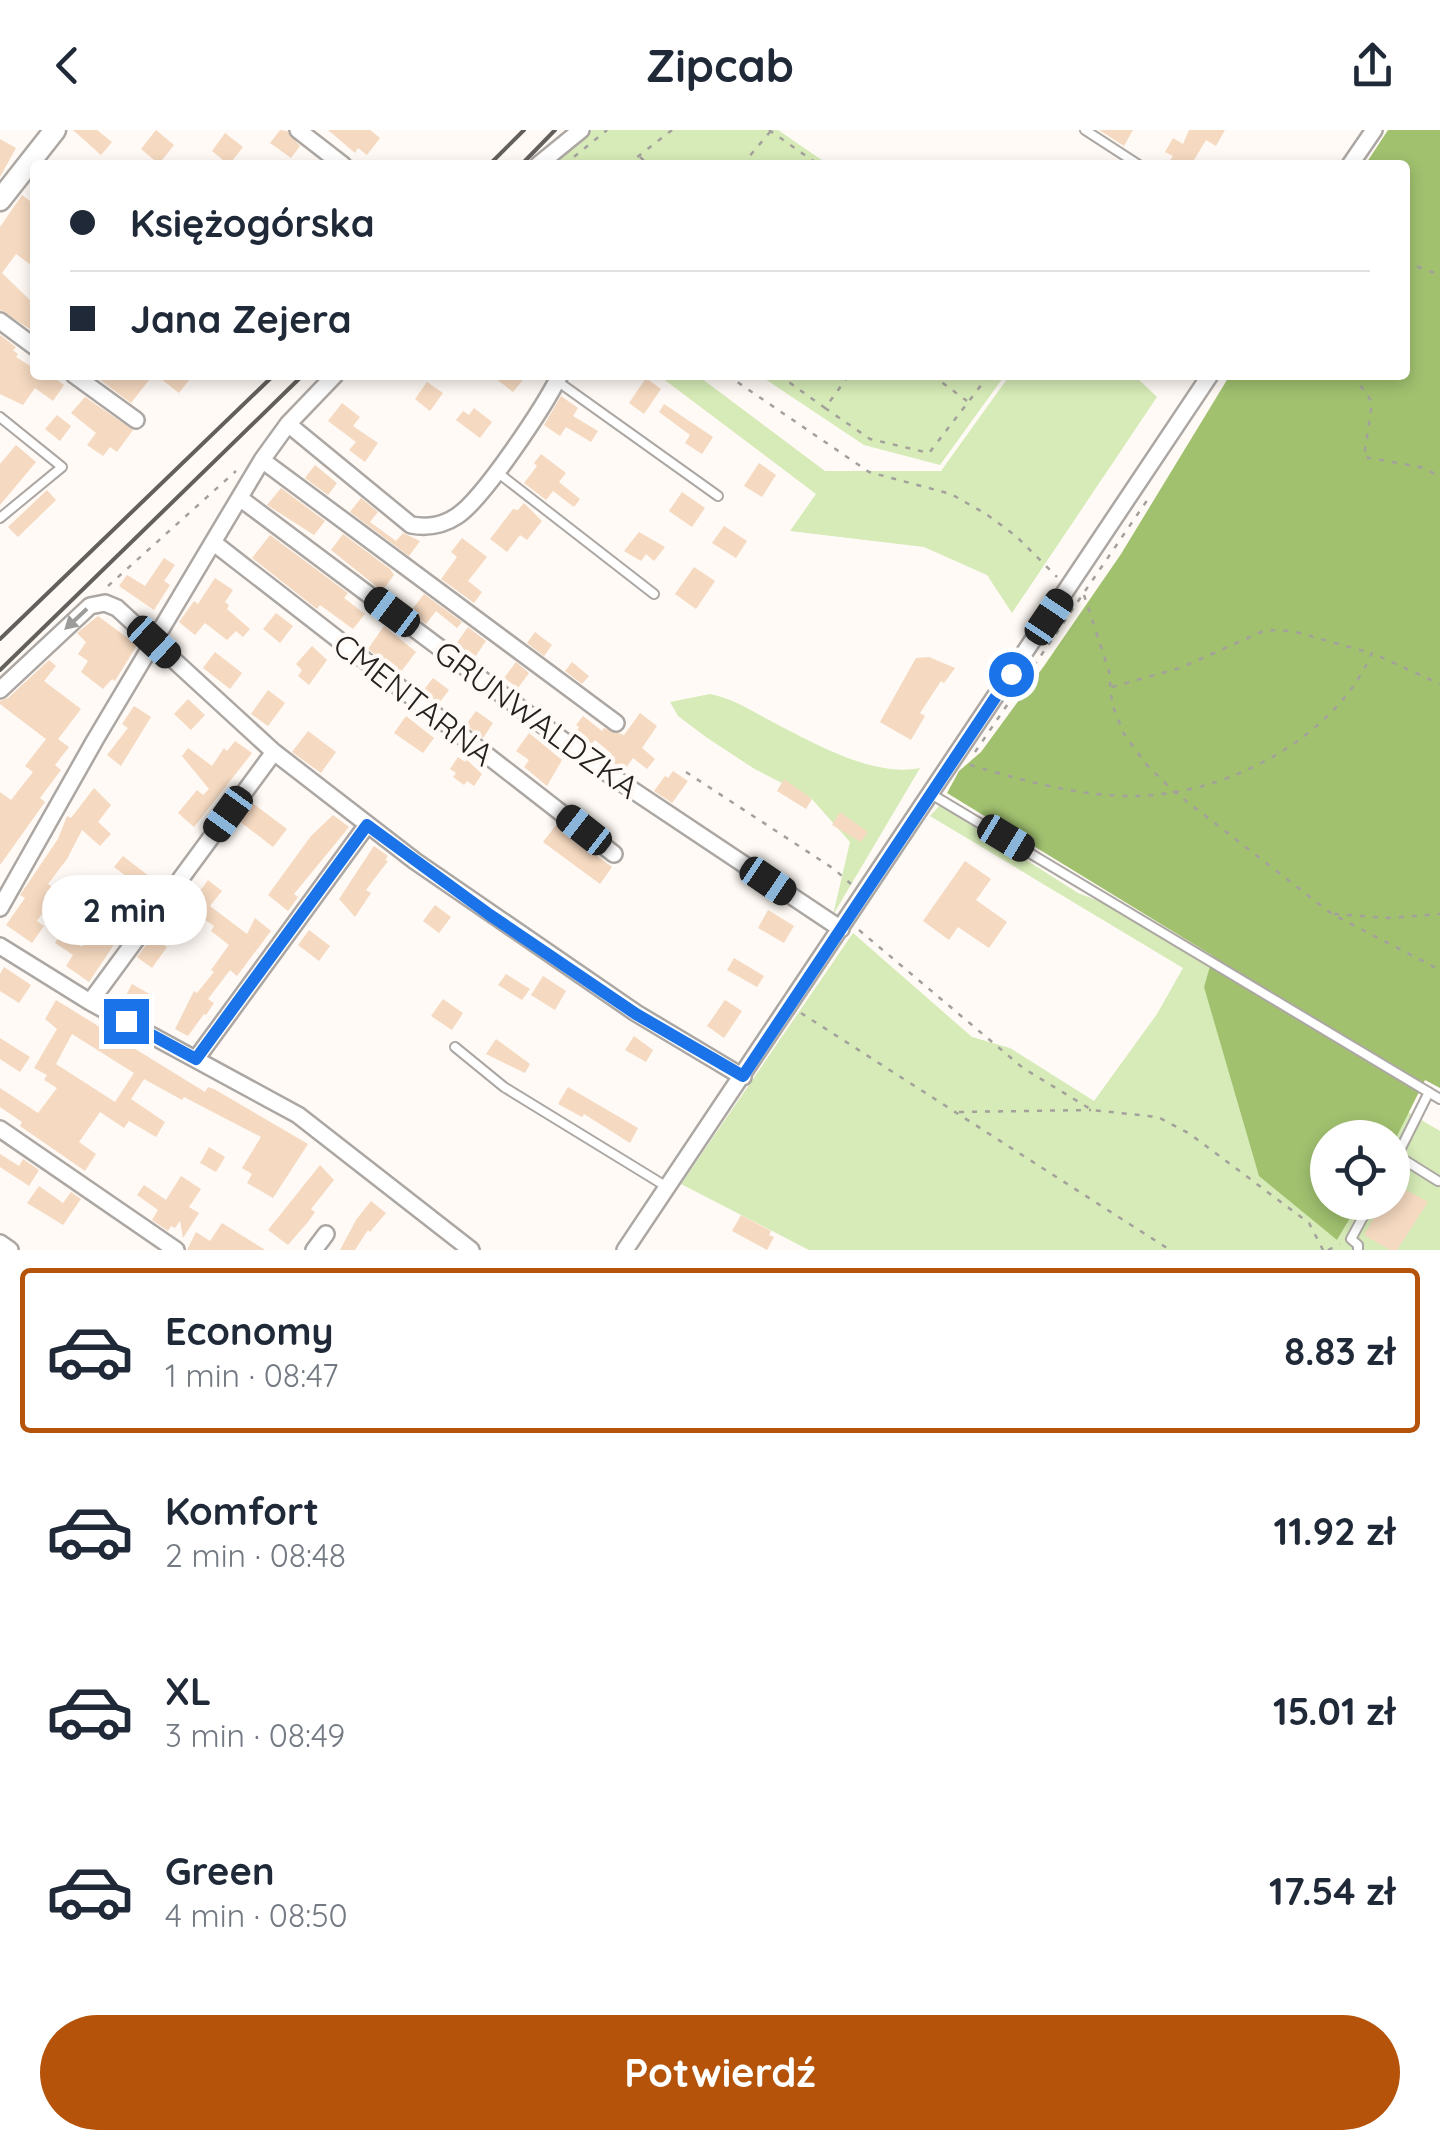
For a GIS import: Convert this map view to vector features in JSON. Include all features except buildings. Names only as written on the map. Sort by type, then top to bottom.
[{"type":"street","points":[[31,160],[55,130]]},
{"type":"street","points":[[298,130],[337,160]]},
{"type":"street","points":[[544,160],[581,130]]},
{"type":"street","points":[[1353,160],[1374,130]]},
{"type":"street","points":[[0,200],[30,162]]},
{"type":"street","points":[[0,321],[30,343]]},
{"type":"street","points":[[81,380],[136,420]]},
{"type":"street","points":[[0,908],[242,499],[254,462],[330,380]]},
{"type":"street","points":[[288,424],[411,526],[429,528],[456,516],[482,494],[557,380]]},
{"type":"street","points":[[624,1250],[1207,380]]},
{"type":"street","points":[[254,462],[616,724]]},
{"type":"street","name":"GRUNWALDZKA","points":[[242,499],[604,771],[844,925]]},
{"type":"street","name":"CMENTARNA","points":[[214,543],[614,854]]},
{"type":"street","points":[[0,690],[90,606],[106,604],[117,608],[274,752],[367,825],[636,1014],[743,1076]]},
{"type":"street","points":[[90,1002],[274,752]]},
{"type":"street","points":[[196,1059],[367,825]]},
{"type":"street","points":[[0,946],[90,1002],[298,1115],[471,1250]]},
{"type":"street","points":[[0,1129],[176,1250]]},
{"type":"street","points":[[314,1250],[326,1234]]},
{"type":"street","points":[[0,1243],[10,1250]]},
{"type":"lane","points":[[1085,130],[1131,160]]},
{"type":"lane","points":[[561,380],[718,496]]},
{"type":"lane","points":[[0,518],[62,467],[1,421]]},
{"type":"lane","points":[[496,472],[654,594]]},
{"type":"lane","points":[[931,794],[1440,1098]]},
{"type":"lane","points":[[455,1047],[504,1086],[668,1187]]},
{"type":"lane","points":[[1410,1131],[1429,1092]]},
{"type":"lane","points":[[1410,1163],[1438,1180]]},
{"type":"lane","points":[[1364,1220],[1355,1245],[1368,1250]]},
{"type":"path","points":[[570,160],[607,130]]},
{"type":"path","points":[[634,160],[672,130]]},
{"type":"path","points":[[746,160],[769,131],[812,160]]},
{"type":"path","points":[[638,156],[643,160]]},
{"type":"path","points":[[1410,264],[1440,274]]},
{"type":"path","points":[[733,380],[869,472],[950,494],[1016,536],[1068,589],[1084,596],[1100,640],[1112,704],[1124,734],[1146,764],[1172,790],[1332,914],[1440,970]]},
{"type":"path","points":[[785,380],[870,439],[929,453],[985,380]]},
{"type":"path","points":[[825,408],[845,380]]},
{"type":"path","points":[[939,380],[969,402]]},
{"type":"path","points":[[1357,380],[1372,402],[1364,457],[1420,467],[1440,476]]},
{"type":"path","points":[[107,588],[254,462]]},
{"type":"path","points":[[978,750],[1148,500]]},
{"type":"path","points":[[1111,688],[1180,668],[1266,630],[1292,631],[1372,653],[1440,684]]},
{"type":"path","points":[[955,758],[1045,786],[1086,793],[1130,796],[1229,778],[1312,732],[1364,673],[1372,653]]},
{"type":"path","points":[[686,772],[834,869],[864,894]]},
{"type":"path","points":[[1332,914],[1388,918],[1440,914]]},
{"type":"path","points":[[844,925],[1023,1068],[1092,1110]]},
{"type":"path","points":[[789,1006],[1170,1250]]},
{"type":"path","points":[[955,1112],[1092,1110],[1158,1117],[1190,1134],[1309,1223],[1326,1250],[1355,1245]]},
{"type":"green space","points":[[592,130],[778,130],[822,160],[555,160]]},
{"type":"green space","points":[[1388,130],[1440,130],[1440,1088],[1425,1080],[1405,1120],[1310,1120],[1310,1218],[1259,1176],[1204,987],[1213,956],[947,793],[959,771],[981,752],[1044,666],[1121,554],[1227,380],[1410,380],[1410,160],[1368,160]]},
{"type":"green space","points":[[665,380],[704,380],[825,471],[941,471],[1006,380],[1139,380],[1157,397],[1012,613],[987,575],[924,547],[790,531],[816,494]]},
{"type":"green space","points":[[766,380],[1001,380],[940,465],[864,445]]},
{"type":"green space","points":[[710,694],[733,701],[862,763],[901,770],[920,768],[833,915],[850,842],[811,798],[753,768],[706,737],[678,716],[670,702]]},
{"type":"green space","points":[[940,805],[1078,893],[1107,904],[1210,968],[1204,987],[1310,1189],[1310,1220],[1326,1220],[1337,1240],[1349,1220],[1410,1220],[1410,1120],[1404,1120],[1408,1112],[1440,1131],[1440,1250],[809,1250],[681,1184],[853,933],[972,1037],[1010,1048],[1094,1101],[1157,1014],[1183,968],[930,816]]},
{"type":"green space","points":[[1313,1220],[1349,1220],[1337,1240]]},
{"type":"railway","points":[[494,160],[524,130]]},
{"type":"railway","points":[[526,160],[555,130]]},
{"type":"railway","points":[[0,639],[269,380]]},
{"type":"railway","points":[[0,670],[298,380]]},
{"type":"route","points":[[126,1021],[196,1059],[367,825],[636,1014],[743,1076],[1011,674]]}]
